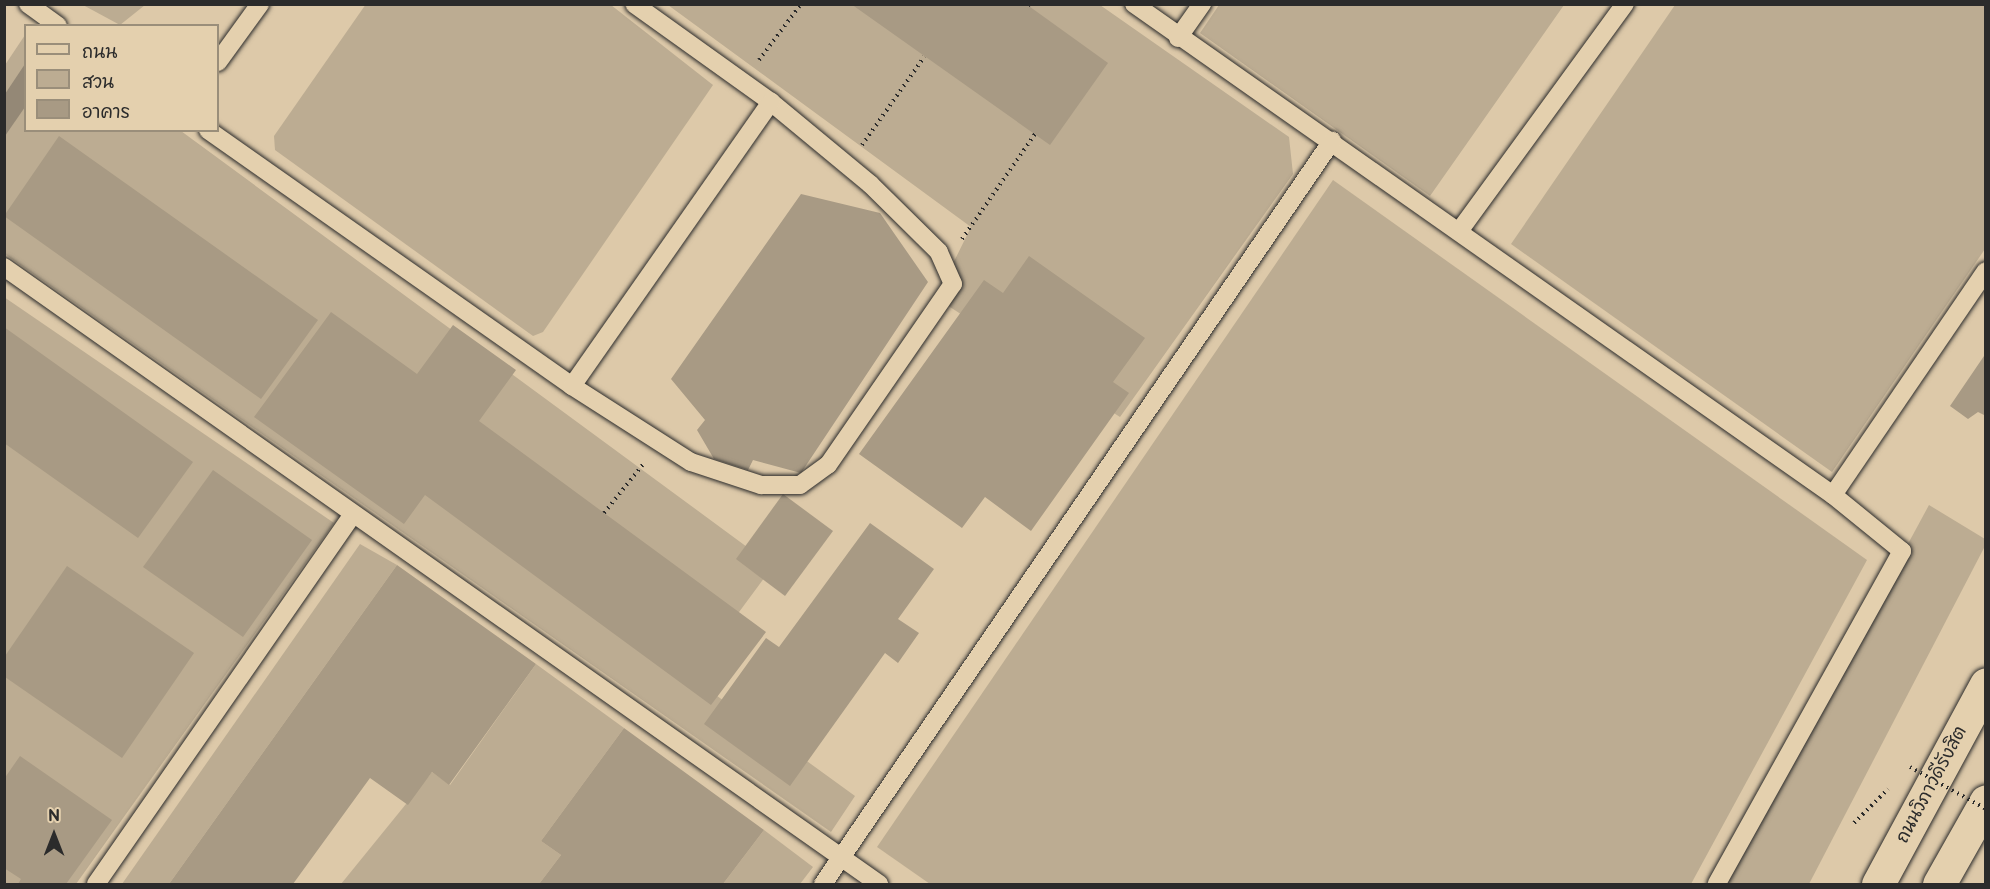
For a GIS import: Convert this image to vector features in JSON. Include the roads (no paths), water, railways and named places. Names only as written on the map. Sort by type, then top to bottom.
[{"type":"main road","name":"ถนนวิภาวดีรังสิต","points":[[1878,885],[1986,684]]},
{"type":"main road","points":[[1939,885],[1986,801]]},
{"type":"lane","points":[[28,4],[55,24]]},
{"type":"lane","points":[[219,61],[261,4]]},
{"type":"lane","points":[[211,132],[572,387],[691,462],[761,485],[800,485],[828,465],[953,284],[939,252],[848,165],[771,102],[634,4]]},
{"type":"lane","points":[[1134,4],[1178,38],[1460,230],[1833,495],[1902,551],[1717,885]]},
{"type":"lane","points":[[1178,38],[1202,4]]},
{"type":"lane","points":[[1460,230],[1625,4]]},
{"type":"lane","points":[[572,387],[771,102]]},
{"type":"lane","points":[[823,885],[1332,141]]},
{"type":"lane","points":[[4,267],[879,885]]},
{"type":"lane","points":[[1833,495],[1986,271]]},
{"type":"lane","points":[[96,885],[353,514]]}]
